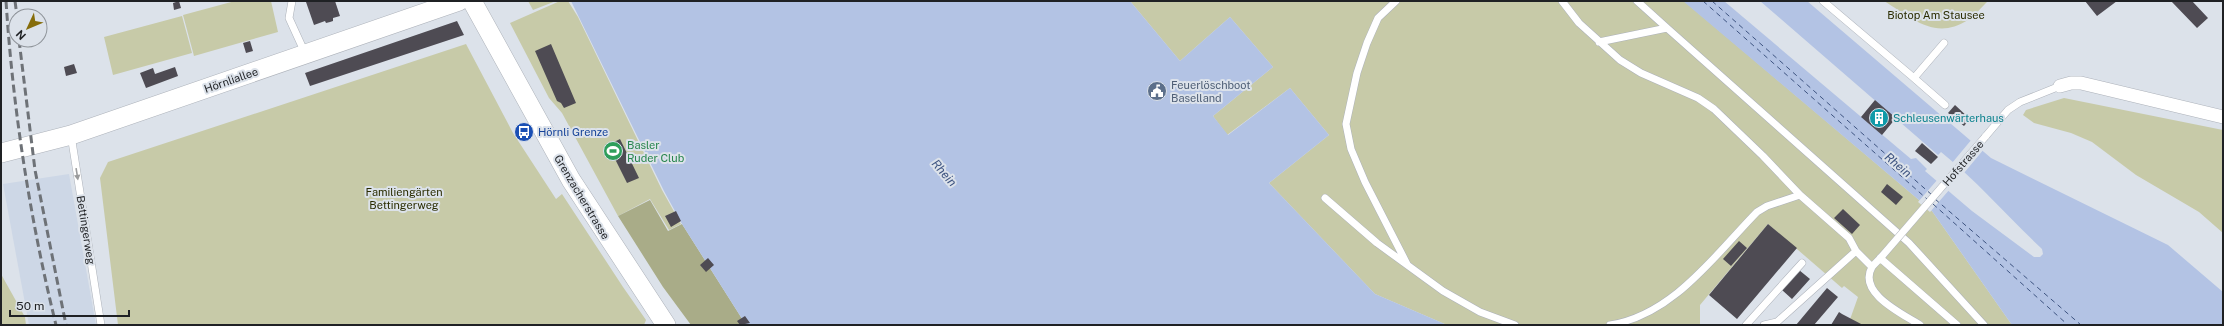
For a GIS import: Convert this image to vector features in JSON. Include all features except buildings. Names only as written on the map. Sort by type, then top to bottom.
[{"type":"street","name":"Hörnliallee","points":[[1,153],[71,135],[460,1]]},
{"type":"street","name":"Grenzacherstrasse","points":[[472,1],[571,180],[666,325]]},
{"type":"street","name":"Hofstrasse","points":[[2060,86],[2071,83],[2081,83],[2223,117]]},
{"type":"lane","points":[[292,1],[289,18],[306,54]]},
{"type":"lane","points":[[1396,1],[1378,18],[1367,43],[1357,73],[1346,124],[1351,149],[1365,182],[1407,264]]},
{"type":"lane","points":[[1562,1],[1579,23],[1599,42],[1641,73],[1698,98],[1714,109],[1763,156],[1800,195],[1849,238],[1856,251],[1872,267],[1869,276],[1873,292],[1920,325]]},
{"type":"lane","points":[[1637,1],[1909,243],[1984,325]]},
{"type":"lane","points":[[1823,1],[1945,104]]},
{"type":"lane","points":[[1599,42],[1667,28]]},
{"type":"lane","points":[[1914,78],[1944,43]]},
{"type":"lane","name":"Hofstrasse","points":[[1872,267],[2008,110],[2020,102],[2060,86]]},
{"type":"lane","name":"Bettingerweg","points":[[71,135],[101,325]]},
{"type":"lane","points":[[1610,325],[1640,317],[1658,306],[1685,286],[1757,212],[1767,206],[1800,195]]},
{"type":"lane","points":[[1325,198],[1377,243],[1443,291],[1480,312],[1515,325]]},
{"type":"lane","points":[[1764,325],[1777,322],[1856,251]]},
{"type":"lane","points":[[1882,257],[1957,325]]},
{"type":"lane","points":[[1746,325],[1802,263]]},
{"type":"shaded area","points":[[69,174],[96,325],[29,325],[3,184]]},
{"type":"green space","points":[[235,1],[271,1],[278,32],[194,56],[183,15]]},
{"type":"green space","points":[[528,1],[556,1],[533,10]]},
{"type":"green space","name":"Basler Ruder Club","points":[[560,1],[568,1],[578,17],[662,190],[681,224],[669,230],[650,199],[618,216],[562,113],[549,98],[510,23]]},
{"type":"green space","points":[[1130,1],[1684,1],[1932,211],[2012,325],[1848,325],[1858,297],[1844,286],[1842,288],[1768,224],[1700,305],[1700,325],[1447,325],[1375,294],[1269,183],[1329,135],[1290,88],[1227,135],[1213,116],[1273,67],[1230,17],[1180,61]]},
{"type":"green space","name":"Biotop Am Stausee","points":[[1884,1],[1988,1],[1968,20],[1956,26],[1934,28],[1914,20]]},
{"type":"green space","points":[[182,16],[192,53],[113,75],[104,37]]},
{"type":"green space","name":"Familiengärten Bettingerweg","points":[[466,44],[513,133],[556,199],[562,194],[646,320],[644,325],[118,325],[100,178],[108,162]]},
{"type":"green space","points":[[2064,98],[2223,130],[2223,233],[2199,212],[2136,175],[2092,142],[2071,133],[2034,123],[2023,115],[2026,110]]},
{"type":"green space","points":[[650,200],[668,231],[682,224],[746,325],[691,325],[663,287],[618,216]]},
{"type":"green space","points":[[1,274],[25,317],[26,325],[1,325]]},
{"type":"water","name":"Rhein","points":[[571,1],[1130,1],[1180,61],[1230,17],[1273,67],[1213,116],[1228,135],[1290,88],[1329,135],[1269,183],[1375,294],[1447,325],[746,325],[682,224],[664,191]]},
{"type":"water","name":"Rhein","points":[[1683,1],[1724,1],[1911,159],[1916,158],[1927,169],[1925,171],[1972,211],[2034,257],[2040,257],[2043,254],[2042,249],[1954,163],[1941,152],[1938,155],[1760,1],[1807,1],[1991,158],[2168,245],[2223,292],[2223,325],[2012,325],[1932,211]]},
{"type":"pier","points":[[1972,139],[1984,149],[1964,173],[1952,163]]},
{"type":"pier","points":[[1938,179],[1950,189],[1930,212],[1918,202]]},
{"type":"ferry route","points":[[1703,1],[1927,199]]},
{"type":"ferry route","points":[[1712,1],[1932,195]]},
{"type":"ferry route","points":[[1935,199],[2081,325]]},
{"type":"ferry route","points":[[1933,204],[2068,325]]},
{"type":"railway","points":[[6,1],[13,83],[24,164],[38,245],[56,325]]},
{"type":"railway","points":[[15,1],[16,8]]},
{"type":"railway","points":[[20,48],[35,170],[66,325]]},
{"type":"place","name":"Feuerlöschboot Baselland","points":[[1157,91]]},
{"type":"place","name":"Schleusenwärterhaus","points":[[1879,118]]},
{"type":"place","name":"Hörnli Grenze","points":[[524,132]]},
{"type":"place","name":"Basler Ruder Club","points":[[613,151]]}]
